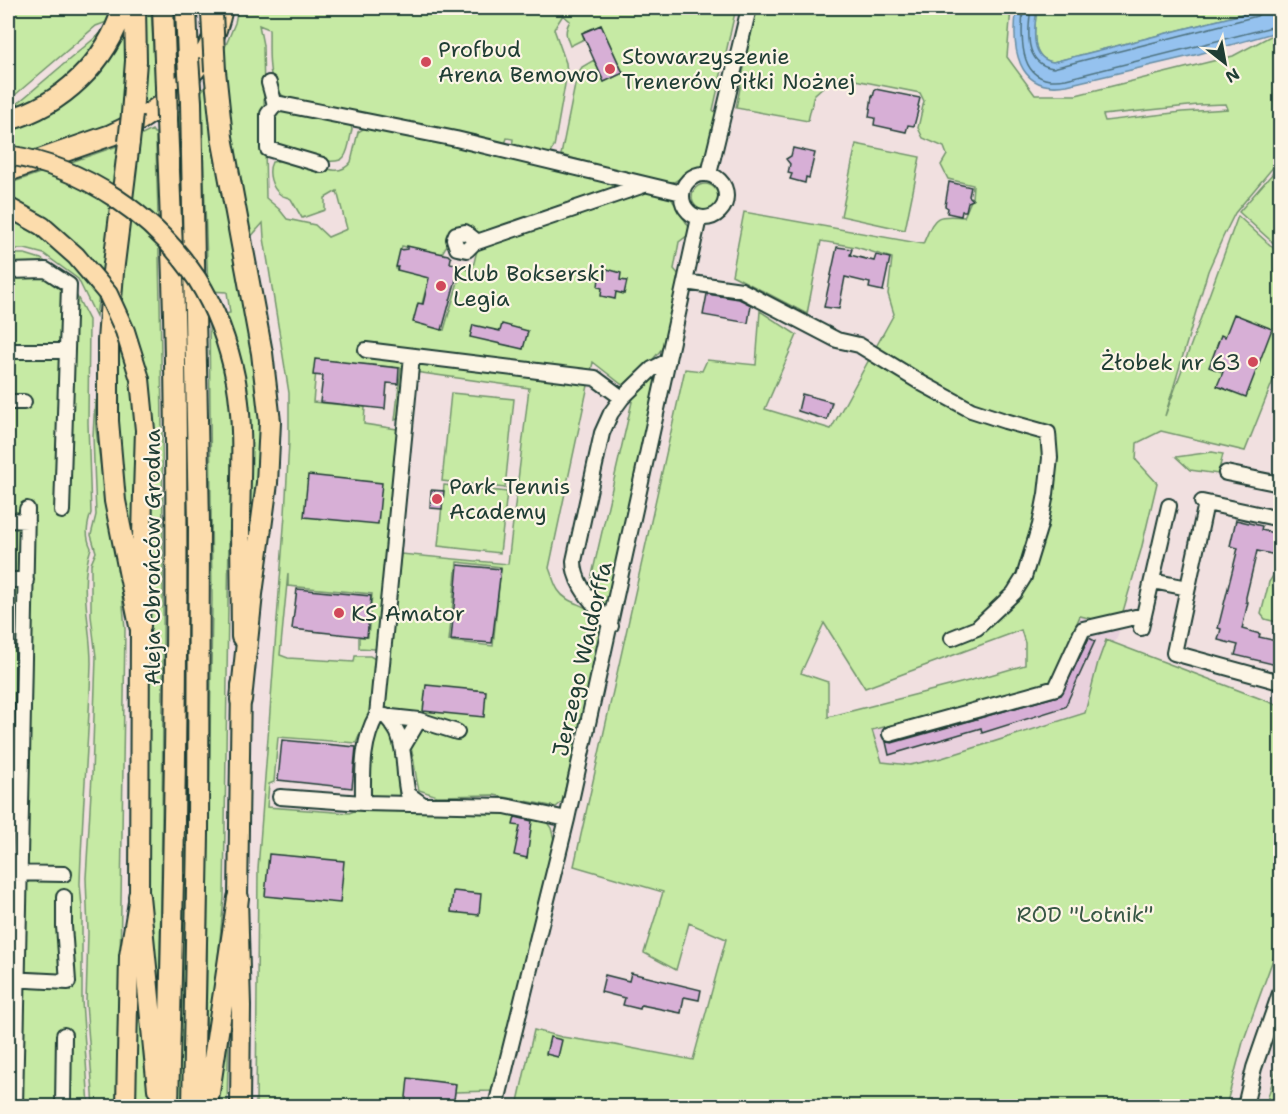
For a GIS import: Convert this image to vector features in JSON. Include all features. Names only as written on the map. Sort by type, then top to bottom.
[{"type":"highway","points":[[8,120],[48,103],[75,83],[107,45],[123,8]]},
{"type":"highway","points":[[135,8],[136,61],[132,114],[112,284],[108,341],[108,421],[115,501],[140,626]]},
{"type":"highway","name":"Aleja Obrońców Grodna","points":[[164,8],[175,352],[176,560],[175,793],[168,1107]]},
{"type":"highway","name":"Aleja Obrońców Grodna","points":[[186,8],[191,102],[199,524],[198,822],[193,1107]]},
{"type":"highway","points":[[215,9],[215,71],[225,155],[262,352],[270,422],[267,483],[241,700]]},
{"type":"highway","points":[[8,171],[111,135],[127,128],[158,107],[185,84],[205,54],[215,9]]},
{"type":"highway","points":[[139,896],[160,1107]]},
{"type":"highway","points":[[207,1107],[238,898]]},
{"type":"main road","points":[[8,155],[52,166],[87,181],[123,203],[161,236],[197,280],[216,317],[236,381],[240,429],[241,700],[238,898],[241,1006],[240,1107]]},
{"type":"main road","name":"Aleja Obrońców Grodna","points":[[8,207],[42,226],[76,256],[108,294],[125,331],[140,379],[145,430],[140,626],[139,896],[129,956],[126,1107]]},
{"type":"street","points":[[709,174],[749,8]]},
{"type":"street","points":[[269,83],[275,105]]},
{"type":"street","points":[[322,165],[268,149],[268,114],[275,105],[281,104],[456,139],[682,193]]},
{"type":"street","points":[[709,174],[715,176],[725,186],[727,200],[724,207],[713,217],[699,218],[688,211],[682,200],[682,193],[688,180],[694,176],[709,174]]},
{"type":"street","points":[[474,243],[646,185]]},
{"type":"street","name":"Jerzego Waldorffa","points":[[496,1107],[567,819],[699,218]]},
{"type":"street","points":[[8,271],[46,270],[69,285],[62,511]]},
{"type":"street","points":[[685,282],[741,291],[837,340],[859,345],[971,410],[1048,433],[1050,458],[1046,494],[1040,525],[1024,577],[1014,593],[977,628],[952,638]]},
{"type":"street","points":[[366,350],[596,378],[622,398]]},
{"type":"street","points":[[8,351],[67,351]]},
{"type":"street","points":[[363,803],[364,748],[381,716],[412,356]]},
{"type":"street","points":[[611,626],[580,586],[574,573],[574,561],[602,433],[611,413],[622,398],[652,369],[668,361]]},
{"type":"street","points":[[8,402],[24,402]]},
{"type":"street","points":[[1226,473],[1281,484]]},
{"type":"street","points":[[1281,519],[1204,503],[1174,653],[1281,682]]},
{"type":"street","points":[[890,734],[1056,688],[1083,629],[1143,621],[1169,506]]},
{"type":"street","points":[[8,520],[27,515],[22,758],[14,873],[15,1107]]},
{"type":"street","points":[[8,580],[26,580]]},
{"type":"street","points":[[1152,580],[1188,588]]},
{"type":"street","points":[[381,716],[419,720],[457,732]]},
{"type":"street","points":[[381,716],[399,734],[403,747],[404,781],[408,794],[422,804]]},
{"type":"street","points":[[403,747],[419,720]]},
{"type":"street","points":[[8,758],[22,758]]},
{"type":"street","points":[[280,797],[363,803],[505,806],[567,819]]},
{"type":"street","points":[[14,873],[64,874]]},
{"type":"street","points":[[13,979],[68,982],[64,897]]},
{"type":"street","points":[[1245,1107],[1254,1068],[1281,993]]},
{"type":"street","points":[[63,1107],[64,1035]]},
{"type":"shaded area","points":[[1080,616],[1101,621],[1123,620],[1115,643],[1106,641],[1098,662],[1086,713],[942,758],[910,765],[882,762],[872,729],[1049,685]]},
{"type":"green space","points":[[8,8],[113,8],[107,22],[96,26],[8,101]]},
{"type":"green space","points":[[141,8],[151,8],[156,98],[139,110]]},
{"type":"green space","points":[[238,8],[736,8],[713,110],[716,113],[706,160],[700,167],[674,182],[656,181],[561,155],[577,75],[582,67],[594,60],[604,82],[623,73],[601,25],[582,33],[584,39],[570,46],[566,34],[570,21],[563,15],[554,29],[566,63],[567,73],[554,147],[549,154],[512,149],[513,139],[507,138],[504,147],[289,100],[275,87],[270,69],[269,29],[259,25],[263,45],[266,198],[287,219],[315,225],[328,237],[347,229],[337,191],[325,198],[325,210],[302,218],[291,199],[281,195],[272,184],[271,166],[272,162],[293,160],[329,170],[341,170],[351,162],[358,132],[368,126],[549,166],[621,186],[479,237],[473,233],[457,238],[446,246],[441,256],[402,246],[396,269],[429,278],[417,322],[444,330],[462,268],[472,271],[478,246],[646,191],[671,198],[689,227],[688,235],[679,242],[674,269],[680,276],[666,344],[630,386],[621,384],[593,362],[549,568],[563,596],[595,614],[603,630],[562,802],[556,807],[494,795],[437,796],[419,790],[409,742],[400,725],[382,705],[401,554],[508,564],[529,388],[415,372],[412,359],[394,359],[403,362],[405,367],[400,418],[395,420],[401,368],[317,360],[313,402],[365,407],[364,424],[397,429],[399,436],[379,646],[375,649],[359,648],[359,637],[368,637],[372,594],[288,586],[288,573],[280,655],[288,658],[354,662],[355,656],[370,656],[377,660],[371,716],[356,743],[278,737],[274,782],[269,784],[267,807],[349,813],[365,807],[507,810],[546,821],[551,828],[555,843],[492,1091],[455,1092],[453,1106],[256,1106],[258,869],[285,514],[289,393],[263,223],[248,240],[221,57],[235,23]],"holes":[[[457,562],[501,567],[493,646],[449,641]]]},
{"type":"green space","name":"ROD \"Lotnik\"","points":[[756,8],[781,10],[784,8],[1011,8],[1007,57],[1035,95],[1076,95],[1233,56],[1280,31],[1280,159],[1235,213],[1223,237],[1208,271],[1165,416],[1238,216],[1280,254],[1280,363],[1245,451],[1161,431],[1137,443],[1136,460],[1157,483],[1122,615],[1101,621],[1080,616],[1050,685],[872,730],[882,762],[910,765],[942,758],[1085,713],[1106,640],[1280,706],[1280,940],[1243,1042],[1226,1106],[517,1106],[534,1030],[693,1060],[726,939],[689,923],[676,970],[644,953],[663,892],[574,866],[685,369],[702,371],[707,360],[756,365],[760,311],[797,335],[765,409],[831,429],[894,314],[888,294],[892,258],[856,247],[821,241],[807,314],[732,275],[744,212],[923,244],[936,219],[946,216],[964,217],[972,198],[973,185],[948,179],[941,165],[947,155],[944,147],[923,138],[918,128],[924,101],[920,93],[835,76],[814,95],[808,121],[736,108]],"holes":[[[1226,104],[1228,109],[1105,121],[1103,115]],[[824,623],[865,688],[1021,630],[1025,643],[1025,665],[828,717],[828,682],[801,673]]]},
{"type":"green space","points":[[1037,8],[1266,8],[1053,62],[1045,59],[1036,48]]},
{"type":"green space","points":[[127,16],[126,80],[122,121],[33,152],[8,147],[8,126],[61,102]]},
{"type":"green space","points":[[103,31],[75,69],[51,90],[37,99],[8,109],[13,107]]},
{"type":"green space","points":[[209,81],[261,402],[262,462],[249,560],[249,531],[229,532],[224,898],[216,979],[209,1027],[206,1032],[212,600],[209,317],[230,313],[227,292],[208,291],[201,92]]},
{"type":"green space","points":[[182,109],[193,599],[185,1106],[178,1106],[182,830],[175,114]]},
{"type":"green space","points":[[285,110],[350,123],[352,129],[344,157],[339,160],[321,160],[273,146],[271,117]]},
{"type":"green space","points":[[152,130],[156,133],[162,467],[163,681],[159,1002],[152,939],[147,805],[153,494],[134,494],[132,565],[119,456],[115,374],[122,268],[138,137]]},
{"type":"green space","points":[[856,144],[920,157],[905,230],[841,216]]},
{"type":"green space","points":[[120,145],[96,316],[78,279],[44,254],[25,249],[8,249],[8,184]]},
{"type":"green space","points":[[1280,165],[1280,249],[1239,212]]},
{"type":"green space","points":[[705,184],[714,188],[718,197],[714,206],[705,210],[696,206],[692,197],[696,188]]},
{"type":"green space","points":[[8,254],[25,254],[41,259],[56,269],[70,283],[89,320],[88,423],[91,513],[87,530],[91,548],[87,563],[85,591],[91,663],[80,884],[82,1001],[89,1106],[8,1106]]},
{"type":"green space","points":[[660,371],[610,602],[602,605],[589,588],[634,393]]},
{"type":"green space","points":[[451,393],[514,399],[505,488],[442,481]]},
{"type":"green space","points":[[95,400],[96,430],[106,505],[109,505],[121,582],[125,629],[118,1106],[94,1106],[86,1003],[88,933],[86,878],[96,657],[91,616],[91,564],[96,552],[91,535],[96,515],[93,436]]},
{"type":"green space","points":[[1212,452],[1223,454],[1218,474],[1190,470],[1176,457]]},
{"type":"green space","points":[[444,485],[507,492],[500,553],[438,546]]},
{"type":"green space","points":[[1280,575],[1280,623],[1265,619],[1261,614],[1269,582],[1273,576]]},
{"type":"green space","points":[[383,724],[388,726],[397,743],[399,800],[372,800],[369,770],[371,747],[377,729]]},
{"type":"green space","points":[[140,986],[149,1058],[150,1106],[134,1106],[137,987]]},
{"type":"green space","points":[[229,1018],[227,1106],[215,1106]]},
{"type":"green space","points":[[1280,1054],[1280,1106],[1266,1106],[1267,1101]]},
{"type":"water","points":[[1017,8],[1037,8],[1036,48],[1045,59],[1053,62],[1266,8],[1280,8],[1280,31],[1199,54],[1067,85],[1050,86],[1037,82],[1027,75],[1021,64],[1015,37]]},
{"type":"building","points":[[601,25],[623,73],[604,82],[582,33]]},
{"type":"building","points":[[875,89],[920,98],[914,126],[908,125],[906,132],[874,125],[875,118],[869,117]]},
{"type":"building","points":[[793,148],[815,153],[809,178],[806,177],[805,183],[790,179],[792,174],[788,173],[790,164],[786,159],[791,156]]},
{"type":"building","points":[[949,182],[971,187],[969,196],[973,200],[968,202],[966,211],[962,211],[961,216],[947,213],[948,208],[945,206]]},
{"type":"building","name":"Klub Bokserski Legia","points":[[407,246],[448,255],[451,258],[450,263],[460,265],[442,330],[413,322],[418,303],[423,304],[429,278],[397,270],[400,250],[407,249]]},
{"type":"building","points":[[837,247],[852,249],[850,255],[874,261],[876,255],[890,258],[883,291],[869,288],[870,283],[845,277],[839,309],[824,307]]},
{"type":"building","points":[[607,269],[621,273],[620,280],[627,281],[624,294],[616,292],[615,299],[601,296],[602,288],[598,287],[599,277],[605,278]]},
{"type":"building","points":[[707,294],[739,299],[751,305],[748,323],[703,315]]},
{"type":"building","points":[[1234,314],[1272,329],[1246,397],[1217,386],[1223,372],[1209,367],[1221,335],[1225,337]]},
{"type":"building","points":[[502,324],[528,331],[523,349],[470,337],[473,325],[500,331]]},
{"type":"building","points":[[315,359],[399,368],[398,384],[387,383],[385,409],[320,402],[323,376],[313,375]]},
{"type":"building","points":[[802,394],[832,402],[827,420],[798,411]]},
{"type":"building","points":[[308,475],[382,483],[378,524],[304,517]]},
{"type":"building","points":[[431,490],[444,491],[442,509],[430,508]]},
{"type":"building","points":[[1236,520],[1262,526],[1261,530],[1281,537],[1281,556],[1257,551],[1246,597],[1246,602],[1248,602],[1242,629],[1260,634],[1259,637],[1281,642],[1281,666],[1235,655],[1238,645],[1218,640],[1221,629],[1218,628],[1238,548],[1230,546]]},
{"type":"building","points":[[458,565],[501,569],[492,643],[451,640]]},
{"type":"building","points":[[297,589],[371,596],[367,637],[292,629]]},
{"type":"building","points":[[1089,638],[1095,641],[1065,707],[982,733],[981,728],[889,755],[886,742],[892,743],[1061,695]]},
{"type":"building","points":[[426,685],[486,691],[484,717],[423,711]]},
{"type":"building","points":[[282,740],[356,747],[352,788],[278,780]]},
{"type":"building","points":[[515,817],[532,821],[527,858],[514,855],[520,826],[513,825]]},
{"type":"building","points":[[269,854],[344,861],[340,903],[265,896]]},
{"type":"building","points":[[453,891],[481,894],[479,915],[451,912]]},
{"type":"building","points":[[631,973],[701,990],[699,1000],[684,997],[681,1013],[641,1005],[640,1009],[623,1005],[625,998],[601,992],[605,975],[629,981]]},
{"type":"building","points":[[550,1037],[562,1040],[558,1057],[546,1054]]},
{"type":"building","points":[[408,1078],[456,1084],[453,1107],[405,1107]]},
{"type":"place","name":"Profbud Arena Bemowo","points":[[426,62]]},
{"type":"place","name":"Stowarzyszenie Trenerów Piłki Nożnej","points":[[610,69]]},
{"type":"place","name":"Klub Bokserski Legia","points":[[441,286]]},
{"type":"place","name":"Żłobek nr 63","points":[[1253,362]]},
{"type":"place","name":"Park Tennis Academy","points":[[437,499]]},
{"type":"place","name":"KS Amator","points":[[339,613]]}]
